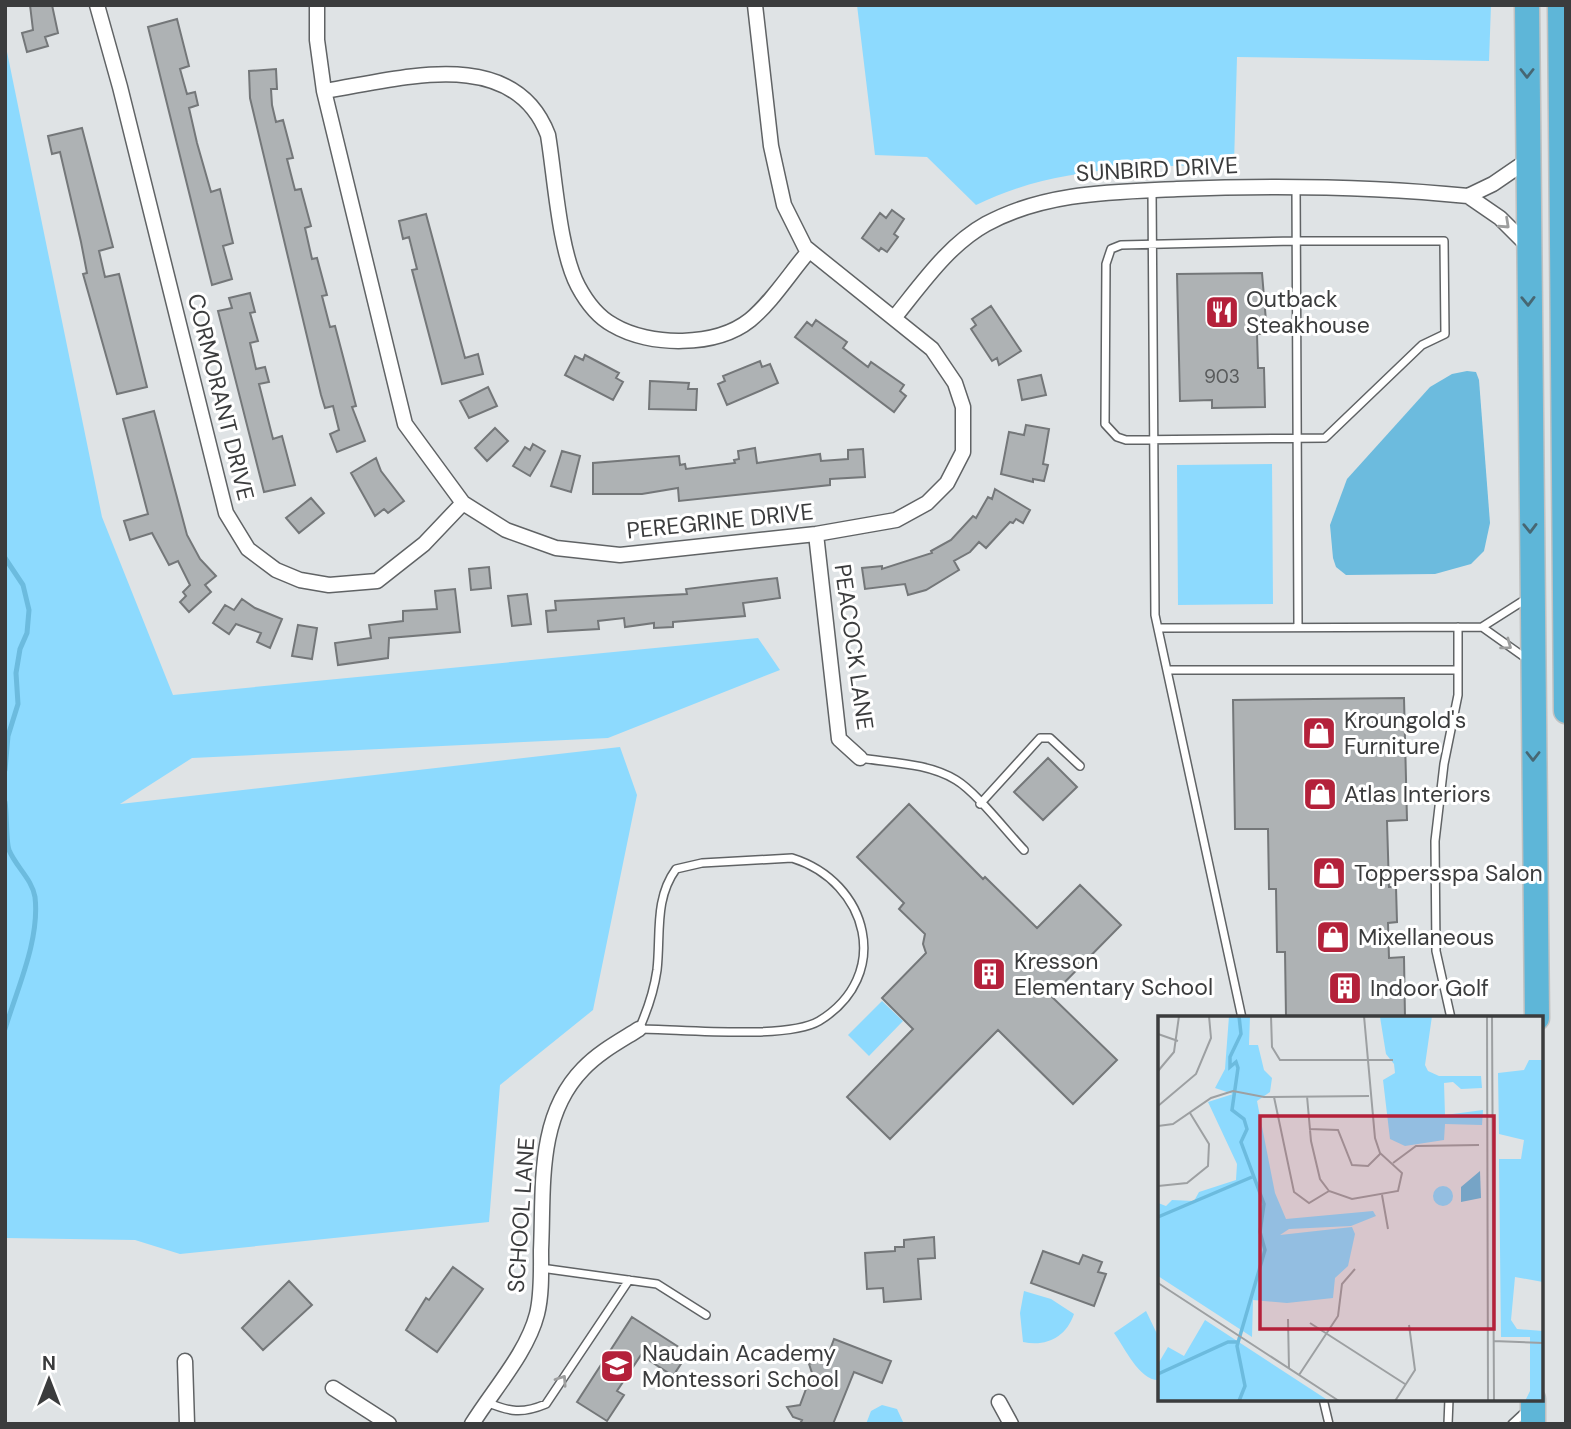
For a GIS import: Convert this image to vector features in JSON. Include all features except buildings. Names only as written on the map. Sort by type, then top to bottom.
[{"type":"highway","points":[[1527,5],[1527,246],[1537,1016]]},
{"type":"highway","points":[[1560,5],[1563,81],[1566,711]]},
{"type":"street","name":"CORMORANT DRIVE","points":[[97,5],[120,87],[226,513],[248,549],[276,570],[300,580],[329,585],[377,581],[424,544],[463,503]]},
{"type":"street","name":"PEREGRINE DRIVE","points":[[317,5],[317,40],[324,91],[405,424],[463,503],[506,530],[556,548],[620,555],[816,534],[896,520],[927,503],[947,483],[963,452],[963,407],[956,383],[932,349],[809,251],[784,205],[771,146],[755,5]]},
{"type":"street","points":[[324,91],[433,75],[463,75],[503,83],[522,96],[542,119],[548,135],[568,260],[578,286],[599,315],[615,326],[638,334],[663,339],[699,339],[725,334],[750,320],[809,251]]},
{"type":"street","points":[[1468,196],[1493,184],[1528,160]]},
{"type":"street","name":"SUNBIRD DRIVE","points":[[894,318],[952,250],[983,225],[1004,215],[1057,198],[1152,190],[1296,185],[1376,187],[1468,196],[1500,218],[1527,246]]},
{"type":"street","name":"PEACOCK LANE","points":[[816,534],[839,739],[860,758]]},
{"type":"street","name":"SCHOOL LANE","points":[[472,1424],[526,1341],[537,1315],[548,1131],[561,1100],[581,1071],[596,1057],[639,1029]]},
{"type":"street","points":[[185,1360],[187,1424]]},
{"type":"street","points":[[333,1388],[389,1424]]},
{"type":"street","points":[[999,1402],[1011,1424]]},
{"type":"lane","points":[[1296,185],[1298,626]]},
{"type":"lane","points":[[1152,190],[1155,615],[1241,1016]]},
{"type":"lane","points":[[1296,241],[1444,241],[1445,334],[1422,345],[1325,438],[1154,440],[1117,437],[1105,424],[1106,258],[1116,246],[1296,241]]},
{"type":"lane","points":[[1157,628],[1482,627],[1531,596]]},
{"type":"lane","points":[[1451,1016],[1436,951],[1435,841],[1444,764],[1458,695],[1458,627]]},
{"type":"lane","points":[[1482,627],[1532,663]]},
{"type":"lane","points":[[1167,670],[1458,670]]},
{"type":"lane","points":[[980,804],[1040,738],[1050,738],[1080,766]]},
{"type":"lane","points":[[860,758],[937,771],[958,781],[1024,850]]},
{"type":"lane","points":[[792,859],[829,874],[856,910],[861,923],[863,952],[859,972],[847,995],[819,1021],[792,1030],[639,1029],[650,1003],[657,971],[664,885],[676,869],[702,863],[792,859]]},
{"type":"lane","points":[[541,1268],[657,1284],[706,1315]]},
{"type":"lane","points":[[486,1402],[511,1413],[528,1412],[547,1404],[629,1280]]},
{"type":"lane","points":[[1324,1401],[1329,1424]]},
{"type":"lane","points":[[1448,1424],[1449,1401]]},
{"type":"shaded area","points":[[857,5],[1491,5],[1489,61],[1237,57],[1234,164],[1135,168],[1070,175],[1038,182],[976,205],[927,157],[875,155]]},
{"type":"shaded area","points":[[5,42],[102,517],[173,695],[758,638],[780,670],[608,738],[192,758],[120,804],[620,747],[637,795],[593,1010],[500,1085],[489,1222],[180,1254],[135,1240],[5,1238]]},
{"type":"shaded area","points":[[1476,372],[1479,380],[1490,523],[1484,551],[1471,564],[1435,574],[1346,575],[1336,567],[1333,558],[1330,525],[1347,479],[1430,387],[1452,374]]},
{"type":"shaded area","points":[[1272,464],[1273,604],[1178,605],[1177,465]]},
{"type":"shaded area","points":[[882,1001],[903,1021],[869,1056],[848,1035]]},
{"type":"shaded area","points":[[1024,1291],[1051,1299],[1074,1314],[1061,1334],[1040,1343],[1023,1342],[1020,1313]]},
{"type":"shaded area","points":[[1146,1311],[1158,1336],[1158,1380],[1146,1376],[1140,1370],[1114,1333]]},
{"type":"shaded area","points":[[882,1405],[897,1409],[904,1424],[866,1424],[871,1411]]},
{"type":"waterway","points":[[5,558],[23,585],[29,610],[27,633],[20,649],[16,673],[18,704],[8,736],[5,770]]},
{"type":"waterway","points":[[5,802],[9,850],[33,891],[36,913],[31,947],[5,1029]]},
{"type":"place","name":"Outback Steakhouse","points":[[1222,312]]},
{"type":"place","name":"Kroungold's Furniture","points":[[1319,733]]},
{"type":"place","name":"Atlas Interiors","points":[[1320,794]]},
{"type":"place","name":"Toppersspa Salon","points":[[1329,873]]},
{"type":"place","name":"Mixellaneous","points":[[1333,937]]},
{"type":"place","name":"Kresson Elementary School","points":[[989,974]]},
{"type":"place","name":"Indoor Golf","points":[[1345,988]]},
{"type":"place","name":"Naudain Academy Montessori School","points":[[617,1366]]}]
